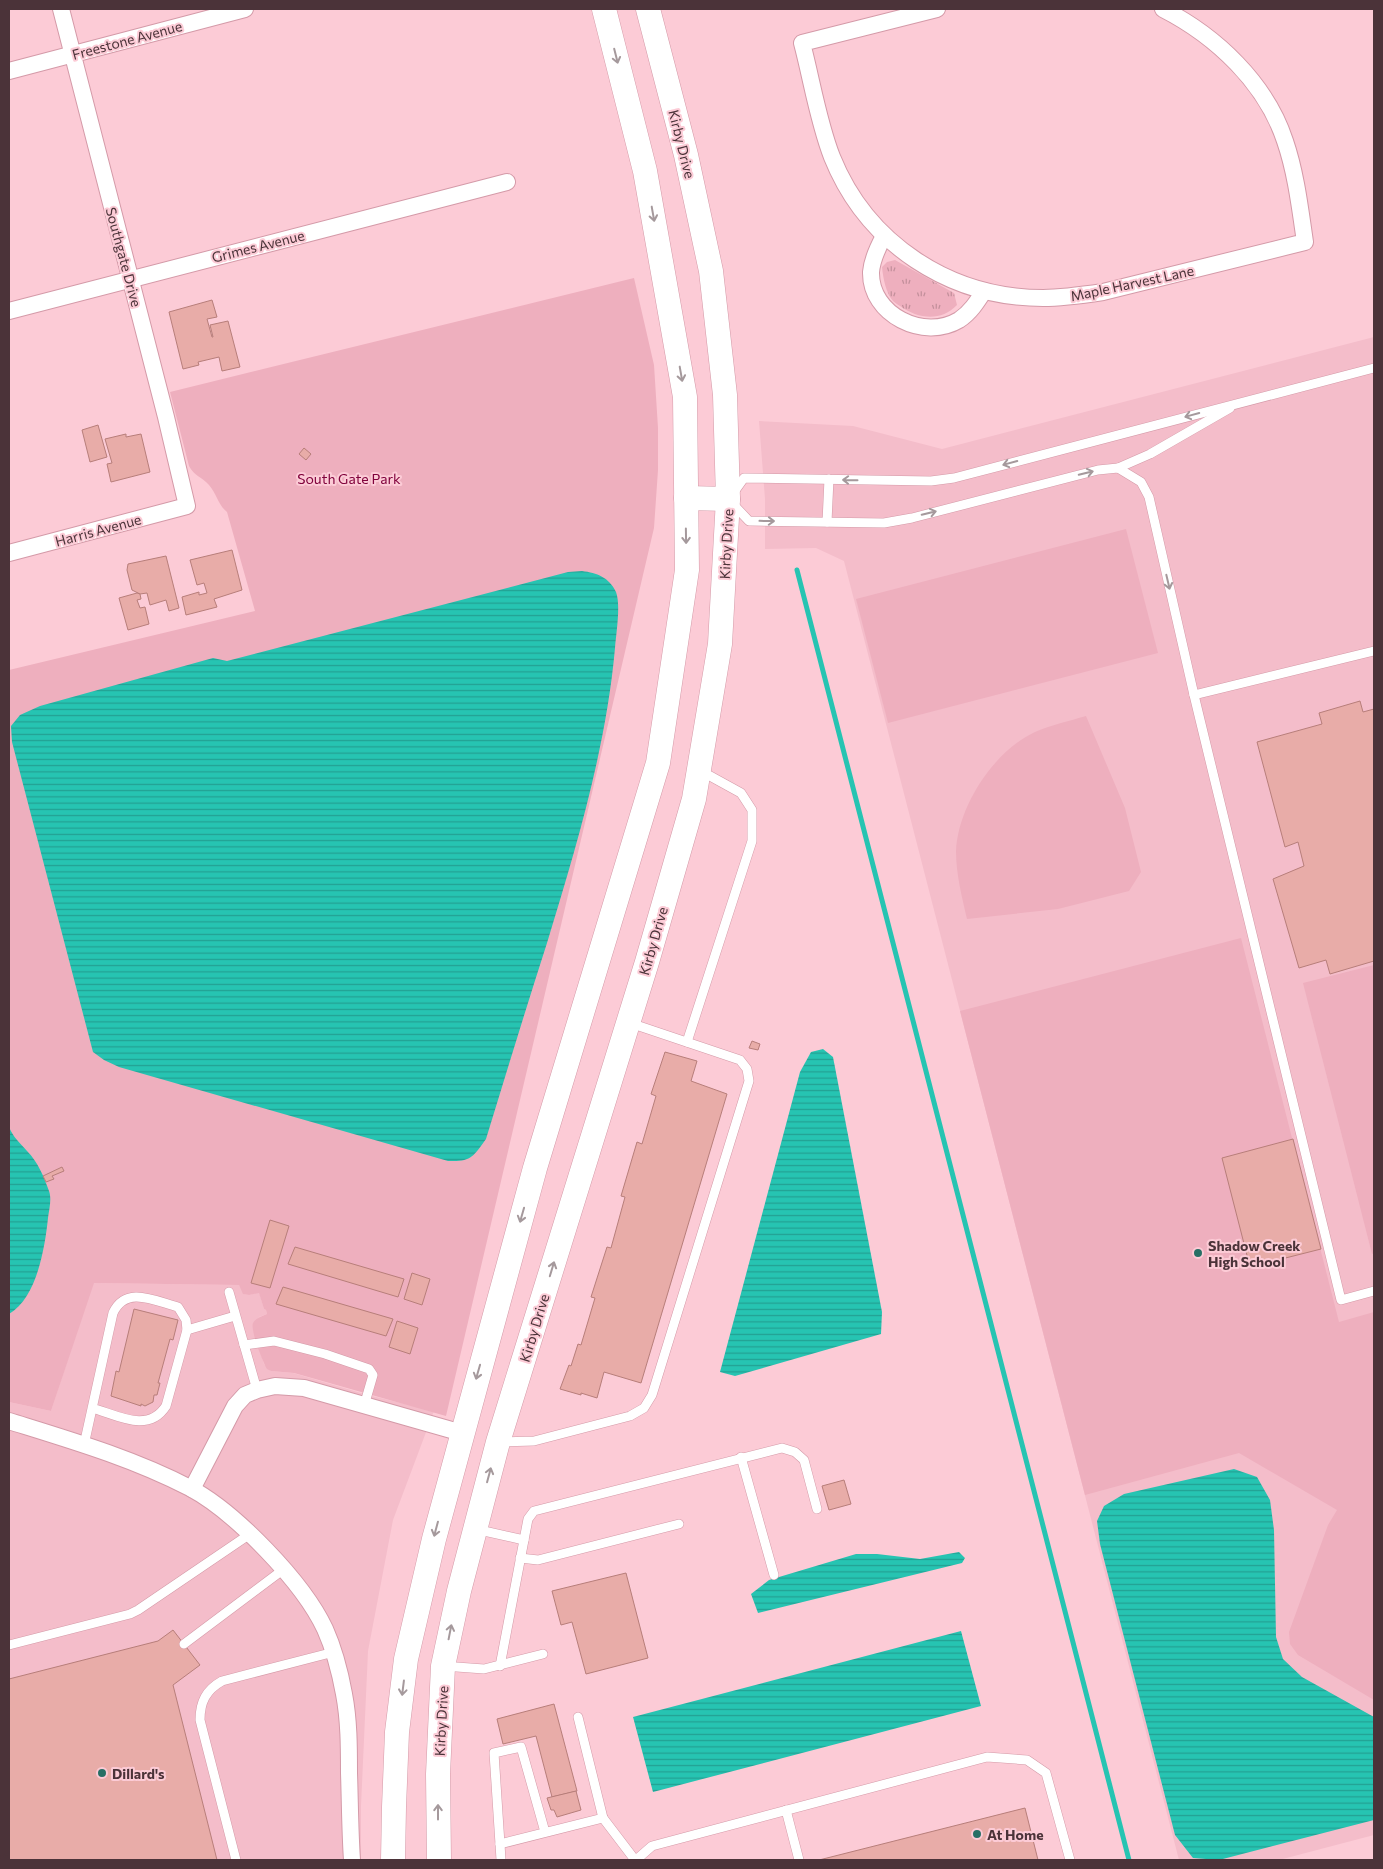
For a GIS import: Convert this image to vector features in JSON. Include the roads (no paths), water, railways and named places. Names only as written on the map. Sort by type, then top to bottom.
[{"type":"main road","points":[[394,1860],[397,1732],[406,1660],[434,1539],[538,1159],[658,763],[687,570],[685,397],[645,171],[604,9]]},
{"type":"main road","name":"Kirby Drive","points":[[439,1860],[438,1774],[443,1666],[458,1590],[498,1442],[628,1023],[694,799],[720,644],[728,499],[725,395],[711,271],[686,155],[648,9]]},
{"type":"main road","points":[[686,498],[728,499]]},
{"type":"main road","points":[[462,1433],[498,1442]]},
{"type":"main road","points":[[406,1660],[443,1666]]},
{"type":"street","name":"Southgate Drive","points":[[61,9],[166,417],[187,506]]},
{"type":"street","name":"Freestone Avenue","points":[[9,71],[245,9]]},
{"type":"street","name":"Maple Harvest Lane","points":[[937,9],[802,43],[832,158],[858,203],[884,236],[936,274],[984,291],[1012,296],[1043,298],[1072,297],[1103,292],[1305,242],[1291,161],[1285,139],[1260,92],[1229,56],[1209,39],[1168,10]]},
{"type":"street","name":"Grimes Avenue","points":[[9,311],[507,182]]},
{"type":"street","points":[[884,236],[873,262],[872,282],[881,304],[897,319],[930,327],[950,324],[966,314],[984,291]]},
{"type":"street","name":"Harris Avenue","points":[[9,553],[187,506]]},
{"type":"street","points":[[192,1489],[236,1406],[245,1396],[257,1390],[275,1386],[304,1388],[462,1433]]},
{"type":"street","points":[[9,1421],[84,1445],[152,1470],[192,1489],[250,1534],[284,1569],[324,1627],[334,1652],[345,1696],[349,1741],[352,1860]]},
{"type":"lane","points":[[1239,402],[1150,454],[1118,468],[1098,470],[912,518],[884,523],[749,521],[728,499],[744,478],[931,481],[954,478],[1239,402],[1374,368]]},
{"type":"lane","points":[[1118,468],[1141,482],[1149,497],[1194,695],[1342,1300],[1374,1292]]},
{"type":"lane","points":[[827,522],[829,480]]},
{"type":"lane","points":[[1194,695],[1374,650]]},
{"type":"lane","points":[[687,1042],[752,841],[752,810],[741,792],[698,770]]},
{"type":"lane","points":[[498,1442],[534,1441],[630,1416],[644,1408],[652,1395],[749,1081],[747,1069],[740,1060],[628,1023]]},
{"type":"lane","points":[[229,1292],[257,1390]]},
{"type":"lane","points":[[84,1445],[92,1408],[113,1313],[117,1305],[124,1299],[142,1297],[178,1307],[186,1320],[187,1330],[166,1406],[158,1416],[147,1421],[136,1422],[92,1408]]},
{"type":"lane","points":[[187,1330],[236,1316]]},
{"type":"lane","points":[[244,1345],[274,1341],[369,1368],[373,1375],[364,1406]]},
{"type":"lane","points":[[500,1666],[528,1519],[534,1511],[782,1448],[795,1452],[804,1460],[817,1508]]},
{"type":"lane","points":[[741,1457],[774,1575]]},
{"type":"lane","points":[[520,1558],[538,1560],[679,1524]]},
{"type":"lane","points":[[475,1529],[524,1540]]},
{"type":"lane","points":[[9,1645],[130,1614],[250,1534]]},
{"type":"lane","points":[[184,1644],[284,1569]]},
{"type":"lane","points":[[236,1860],[200,1720],[200,1706],[212,1687],[222,1681],[334,1652]]},
{"type":"lane","points":[[443,1666],[484,1670],[544,1654]]},
{"type":"lane","points":[[578,1717],[603,1818],[636,1860],[652,1846],[987,1757],[1027,1760],[1046,1773],[1070,1860]]},
{"type":"lane","points":[[500,1860],[494,1753],[521,1747],[545,1832]]},
{"type":"lane","points":[[786,1810],[799,1860]]},
{"type":"lane","points":[[500,1844],[603,1818]]},
{"type":"waterway","points":[[797,570],[1129,1860]]},
{"type":"place","name":"Shadow Creek High School","points":[[1198,1253]]},
{"type":"place","name":"Dillard's","points":[[102,1773]]},
{"type":"place","name":"At Home","points":[[977,1834]]},
{"type":"park label","name":"South Gate Park","points":[[349,478]]}]
